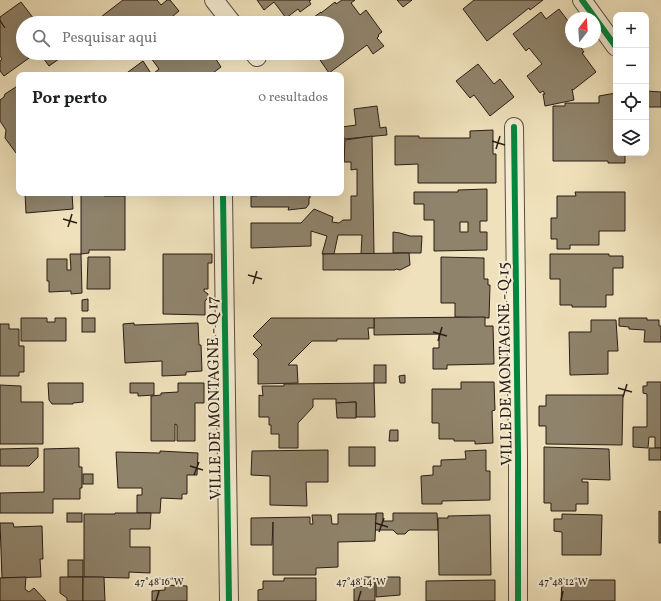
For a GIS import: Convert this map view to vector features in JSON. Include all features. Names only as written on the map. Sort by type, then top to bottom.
[{"type":"street","points":[[214,0],[227,16]]},
{"type":"street","points":[[582,0],[613,43]]},
{"type":"street","name":"VILLE DE MONTAGNE - Q 15","points":[[514,127],[518,457],[518,601]]},
{"type":"street","name":"VILLE DE MONTAGNE - Q 17","points":[[223,196],[228,601]]},
{"type":"building","points":[[123,0],[157,0],[161,5],[167,0],[170,0],[179,11],[173,16],[102,16]]},
{"type":"building","points":[[257,0],[311,0],[309,1],[311,4],[300,12],[298,9],[289,16],[284,16],[274,2],[264,10]]},
{"type":"building","points":[[342,0],[355,0],[351,3],[360,15],[366,10],[382,32],[377,38],[384,46],[373,54],[367,45],[328,72],[320,60],[344,60],[344,16],[315,16],[335,2],[336,4]]},
{"type":"building","points":[[397,0],[412,0],[403,7]]},
{"type":"building","points":[[474,0],[543,0],[530,10],[529,8],[487,41],[463,9]]},
{"type":"building","points":[[21,2],[32,16],[16,16],[16,60],[26,60],[4,76],[0,71],[0,61],[2,59],[0,56],[0,21],[5,28],[0,20],[0,17]]},
{"type":"building","points":[[559,9],[565,17],[565,48],[581,48],[584,52],[582,53],[596,72],[573,90],[572,89],[574,100],[545,106],[543,94],[545,94],[543,91],[540,93],[527,76],[542,64],[529,48],[526,51],[513,34],[541,12],[546,19]]},
{"type":"building","points":[[45,60],[58,60],[49,66]]},
{"type":"building","points":[[152,60],[216,60],[221,67],[214,72],[155,72],[159,69]]},
{"type":"building","points":[[143,61],[150,72],[128,72]]},
{"type":"building","points":[[478,64],[494,84],[500,79],[514,97],[490,116],[474,95],[470,98],[456,81]]},
{"type":"building","points":[[16,87],[16,153],[5,138],[6,130],[0,121],[0,100],[5,94]]},
{"type":"building","points":[[649,91],[661,92],[661,107],[649,107]]},
{"type":"building","points":[[613,94],[613,156],[625,156],[625,163],[608,163],[608,161],[553,161],[553,106],[565,106],[565,103],[599,103],[599,96]]},
{"type":"building","points":[[377,106],[380,128],[386,127],[387,135],[344,139],[344,127],[356,125],[354,109]]},
{"type":"building","points":[[493,130],[493,154],[496,154],[496,183],[418,183],[418,164],[395,165],[395,136],[419,136],[419,138],[470,138],[470,131]]},
{"type":"building","points":[[372,136],[374,254],[361,254],[362,235],[338,235],[334,254],[322,254],[327,236],[311,231],[311,246],[251,248],[251,223],[301,223],[314,209],[333,217],[332,222],[339,223],[343,220],[351,220],[351,196],[357,196],[357,169],[351,170],[351,162],[344,162],[345,140]]},
{"type":"building","points":[[487,189],[487,221],[480,221],[480,232],[487,232],[487,250],[434,251],[434,220],[424,220],[424,204],[414,204],[414,192],[458,192],[458,190]],"holes":[[[460,222],[468,222],[468,232],[460,232]]]},
{"type":"building","points":[[575,192],[625,192],[625,231],[599,231],[599,245],[570,245],[570,249],[557,249],[557,239],[551,239],[551,218],[557,218],[557,196],[576,196]]},
{"type":"building","points":[[25,196],[72,196],[73,209],[26,213]]},
{"type":"building","points":[[81,196],[125,196],[125,250],[89,250],[89,253],[81,254]]},
{"type":"building","points":[[251,196],[310,196],[310,198],[309,204],[306,208],[288,210],[289,207],[251,207]]},
{"type":"building","points":[[393,232],[410,236],[422,236],[421,253],[393,253]]},
{"type":"building","points":[[409,253],[410,265],[400,270],[323,270],[323,254]]},
{"type":"building","points":[[70,254],[81,254],[82,293],[71,294],[71,291],[49,292],[49,281],[47,281],[47,259],[67,259],[67,270],[71,270]]},
{"type":"building","points":[[163,254],[212,254],[212,263],[208,263],[208,289],[204,289],[204,291],[208,294],[208,298],[205,301],[205,315],[163,314]]},
{"type":"building","points":[[550,254],[609,254],[609,256],[623,256],[623,268],[613,268],[613,295],[606,295],[606,307],[572,307],[572,305],[560,305],[560,279],[550,279]]},
{"type":"building","points":[[88,257],[110,257],[110,289],[87,289]]},
{"type":"building","points":[[441,257],[484,258],[484,279],[488,279],[488,285],[490,285],[489,318],[455,317],[455,303],[441,303]]},
{"type":"building","points":[[88,299],[88,311],[82,311],[82,300]]},
{"type":"building","points":[[485,317],[485,326],[493,326],[494,364],[447,365],[447,369],[433,369],[433,348],[439,348],[439,334],[374,335],[374,318]]},
{"type":"building","points":[[21,318],[47,318],[47,322],[55,322],[55,318],[66,318],[66,341],[21,341]]},
{"type":"building","points":[[82,318],[95,318],[95,332],[82,332]]},
{"type":"building","points":[[271,318],[374,318],[374,328],[368,328],[369,339],[312,341],[288,365],[297,365],[298,383],[258,384],[258,359],[253,354],[262,345],[253,336]]},
{"type":"building","points":[[619,318],[647,318],[647,320],[659,320],[659,326],[661,326],[661,342],[644,342],[645,330],[629,329],[629,327],[619,326]]},
{"type":"building","points":[[591,320],[616,320],[618,351],[608,351],[608,374],[570,375],[569,332],[591,332]]},
{"type":"building","points":[[134,323],[134,325],[198,323],[202,371],[186,372],[186,375],[162,376],[162,361],[125,363],[123,324]]},
{"type":"building","points":[[0,324],[9,324],[9,329],[19,329],[19,346],[24,346],[24,372],[19,372],[19,376],[0,376]]},
{"type":"building","points":[[374,365],[386,365],[386,383],[374,383]]},
{"type":"building","points":[[405,375],[405,383],[400,383],[399,376]]},
{"type":"building","points":[[461,382],[494,382],[495,410],[492,411],[493,443],[475,444],[475,441],[439,439],[439,423],[432,423],[432,389],[461,389]]},
{"type":"building","points":[[647,382],[661,382],[661,448],[655,448],[655,437],[649,437],[648,448],[633,447],[633,427],[647,427],[647,394],[643,393],[643,386],[647,386]]},
{"type":"building","points":[[48,383],[83,383],[83,402],[73,404],[52,404],[49,400]]},
{"type":"building","points":[[130,383],[154,383],[154,395],[138,396],[138,393],[130,393]]},
{"type":"building","points":[[178,383],[204,383],[204,403],[195,403],[195,441],[177,441],[177,425],[175,424],[175,441],[151,441],[151,396],[161,395],[161,393],[178,392]]},
{"type":"building","points":[[374,383],[375,417],[356,417],[356,402],[336,403],[336,399],[313,399],[313,407],[298,423],[298,448],[279,448],[279,434],[271,434],[269,417],[259,417],[259,395],[263,396],[262,386],[284,386],[284,384]]},
{"type":"building","points":[[0,385],[21,386],[21,402],[43,402],[43,444],[0,444]]},
{"type":"building","points":[[546,395],[623,395],[622,445],[546,444],[546,426],[539,426],[539,406],[546,406]]},
{"type":"building","points":[[356,402],[356,418],[337,418],[336,403]]},
{"type":"building","points":[[390,430],[398,430],[398,441],[389,441]]},
{"type":"building","points":[[349,447],[375,447],[375,466],[349,466]]},
{"type":"building","points":[[544,447],[609,449],[610,480],[582,479],[582,482],[588,482],[588,504],[576,504],[576,511],[551,511],[551,503],[544,503]]},
{"type":"building","points":[[38,448],[38,457],[29,466],[0,466],[0,449]]},
{"type":"building","points":[[79,448],[79,467],[82,467],[82,488],[80,488],[80,499],[53,499],[53,513],[0,513],[0,493],[44,492],[44,449]]},
{"type":"building","points":[[649,448],[661,448],[661,460],[649,460]]},
{"type":"building","points":[[328,450],[328,482],[306,482],[307,506],[270,505],[270,476],[251,475],[252,451]]},
{"type":"building","points":[[486,450],[486,471],[490,471],[490,500],[442,501],[442,504],[422,504],[421,476],[433,475],[433,466],[441,466],[441,460],[466,459],[465,451]]},
{"type":"building","points":[[160,451],[198,453],[197,475],[187,475],[187,494],[182,494],[182,499],[161,498],[160,513],[137,513],[137,495],[142,495],[142,488],[118,488],[116,452],[160,453]]},
{"type":"building","points":[[83,474],[93,474],[93,484],[83,484]]},
{"type":"building","points":[[659,511],[661,512],[661,543],[659,543]]},
{"type":"building","points":[[67,513],[82,513],[82,522],[67,522]]},
{"type":"building","points":[[151,513],[150,529],[130,529],[130,547],[150,547],[150,573],[129,572],[129,578],[84,577],[84,514]]},
{"type":"building","points":[[376,513],[383,513],[383,521],[393,521],[393,513],[437,513],[438,530],[409,530],[405,534],[397,534],[393,530],[375,530]]},
{"type":"building","points":[[338,514],[376,514],[375,541],[338,542],[338,567],[316,568],[316,575],[273,575],[273,522],[272,545],[251,545],[251,518],[310,517],[310,524],[313,524],[312,515],[331,515],[332,524],[338,524]]},
{"type":"building","points":[[562,514],[602,515],[601,555],[562,555],[562,532],[554,531],[554,519],[562,519]]},
{"type":"building","points":[[490,515],[491,575],[439,575],[438,518],[448,518],[448,516]]},
{"type":"building","points":[[0,523],[13,523],[14,527],[42,526],[43,559],[40,559],[41,577],[2,578]]},
{"type":"building","points":[[68,560],[83,560],[83,577],[68,577]]},
{"type":"building","points":[[26,577],[25,589],[29,592],[34,588],[46,601],[0,601],[0,578]]},
{"type":"building","points":[[60,577],[83,577],[83,601],[67,601],[67,598],[60,593]]},
{"type":"building","points":[[83,577],[104,577],[105,601],[83,601]]},
{"type":"building","points":[[364,577],[375,577],[375,601],[354,601],[354,587],[365,586]]},
{"type":"building","points":[[376,577],[400,577],[400,595],[376,597]]},
{"type":"building","points":[[284,578],[316,578],[316,601],[258,601],[258,590],[263,589],[263,581],[284,581]]},
{"type":"building","points":[[495,580],[495,601],[426,601],[426,581]]},
{"type":"building","points":[[562,580],[615,580],[615,601],[561,601]]},
{"type":"building","points":[[165,585],[187,586],[187,601],[152,601],[152,591],[165,590]]},
{"type":"cycle path","points":[[582,0],[613,43]]},
{"type":"cycle path","points":[[514,127],[518,457],[518,601]]},
{"type":"cycle path","points":[[223,196],[229,601]]}]
